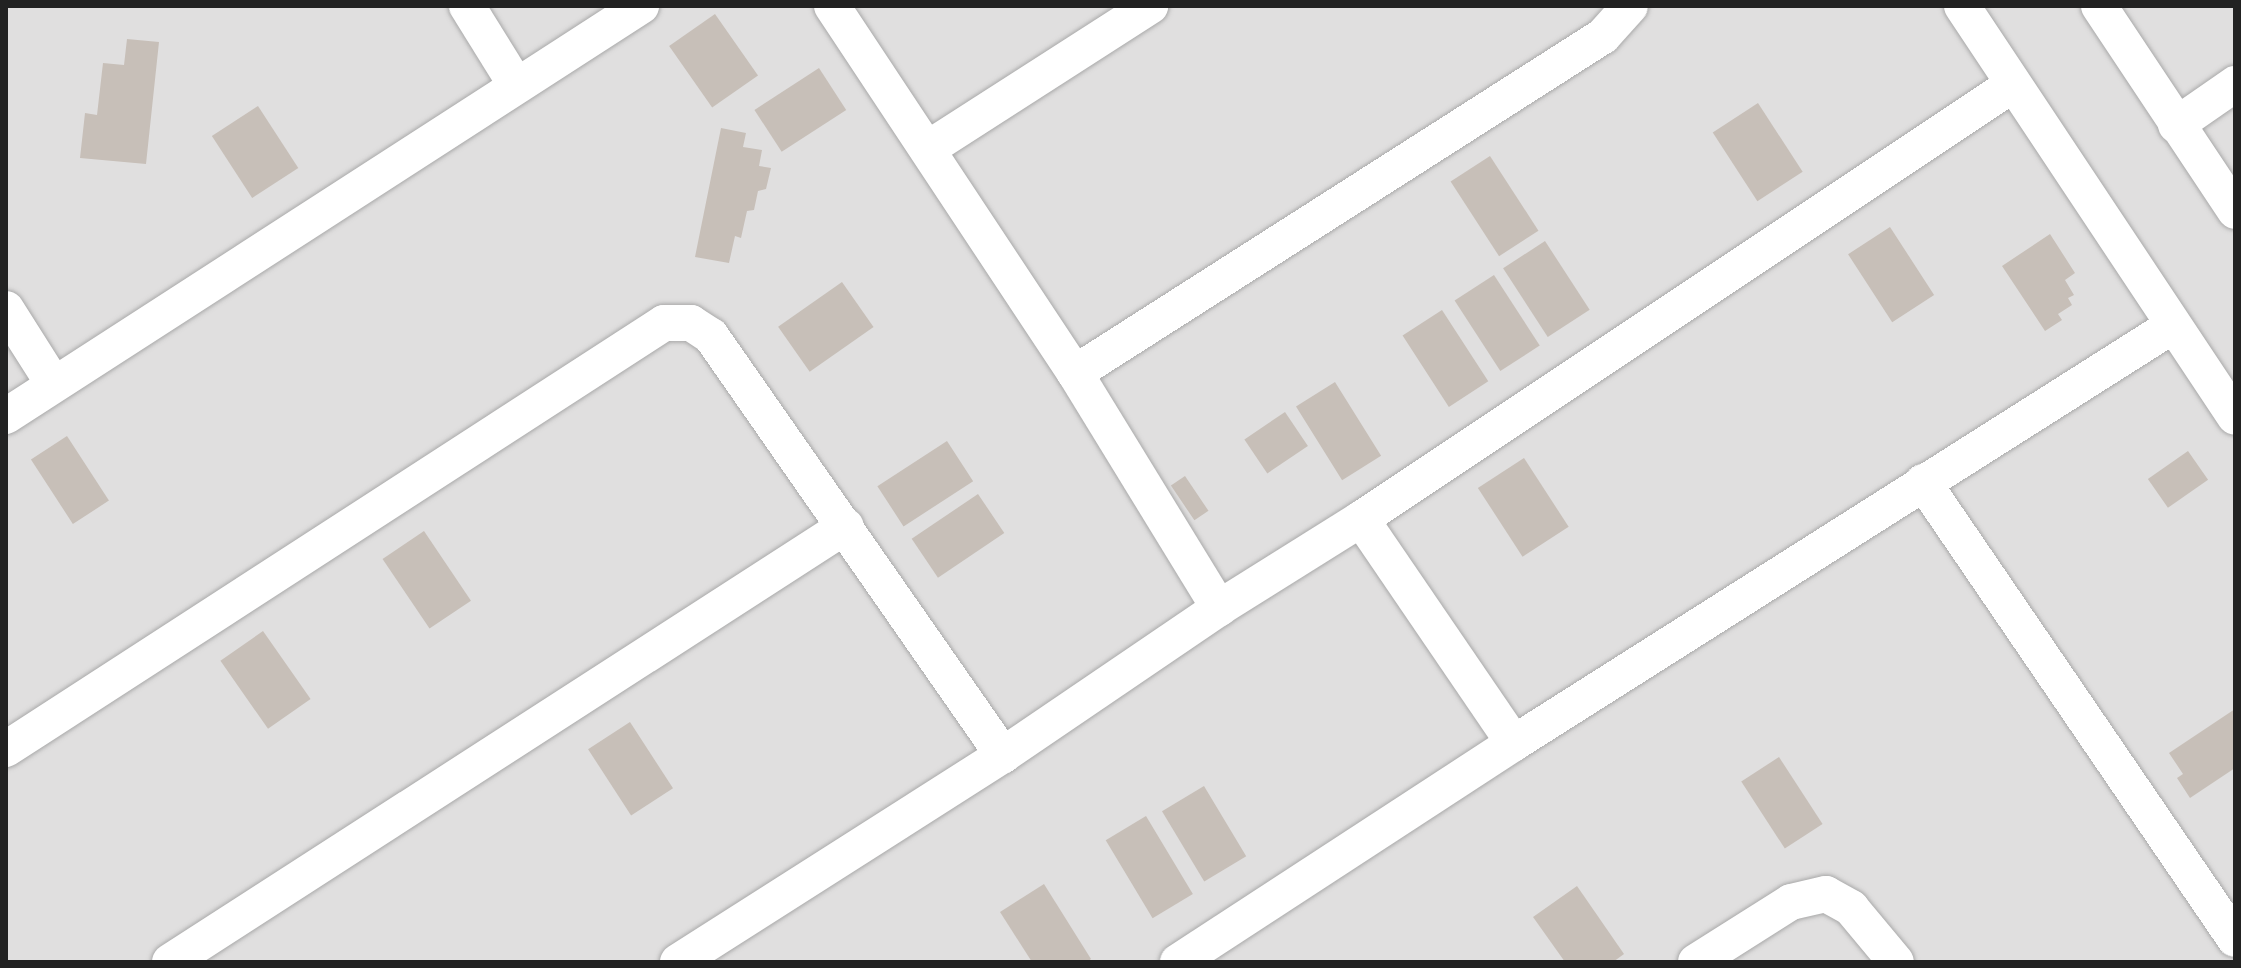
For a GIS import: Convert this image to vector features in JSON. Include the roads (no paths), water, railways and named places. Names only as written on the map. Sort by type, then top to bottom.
[{"type":"street","points":[[467,6],[516,85]]},
{"type":"street","points":[[6,416],[641,6]]},
{"type":"street","points":[[832,6],[929,148],[1075,373],[1219,608]]},
{"type":"street","points":[[929,148],[1150,6]]},
{"type":"street","points":[[1075,373],[1603,36],[1630,6]]},
{"type":"street","points":[[1962,6],[2235,417]]},
{"type":"street","points":[[2099,6],[2235,211]]},
{"type":"street","points":[[2176,125],[2235,84]]},
{"type":"street","points":[[678,962],[1003,755],[1219,608],[1361,519],[2012,85]]},
{"type":"street","points":[[6,309],[53,383]]},
{"type":"street","points":[[6,749],[664,323],[691,323],[711,336],[1003,755]]},
{"type":"street","points":[[1178,962],[1514,743],[2172,326]]},
{"type":"street","points":[[1923,482],[2235,939]]},
{"type":"street","points":[[1361,519],[1514,743]]},
{"type":"street","points":[[170,962],[846,526]]},
{"type":"street","points":[[1696,962],[1791,902],[1826,894],[1851,908],[1896,962]]}]
